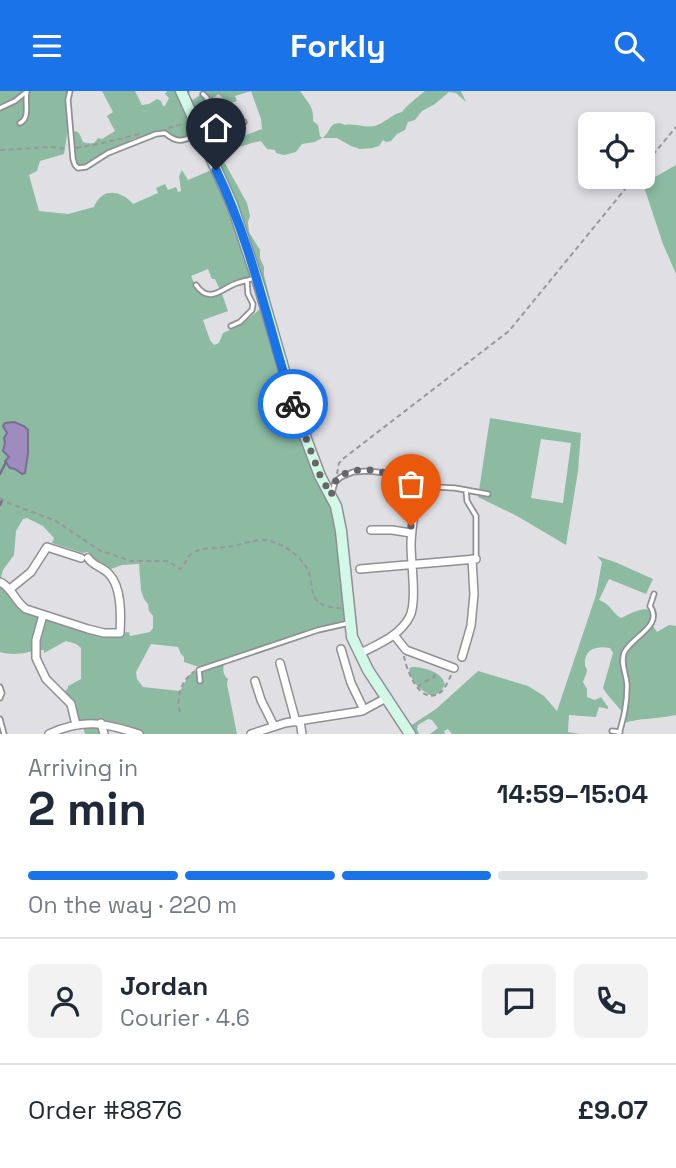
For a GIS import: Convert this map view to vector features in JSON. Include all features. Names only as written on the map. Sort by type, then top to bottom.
[{"type":"street","points":[[181,91],[232,204],[251,279],[296,412],[320,475],[336,506],[352,637],[359,654],[410,734]]},
{"type":"street","points":[[359,654],[394,635],[406,622],[412,609],[411,533],[415,486]]},
{"type":"street","points":[[371,530],[411,533]]},
{"type":"street","points":[[10,589],[31,572],[45,545],[84,558],[114,574],[118,592],[120,633]]},
{"type":"street","points":[[360,569],[474,559],[471,626],[462,657]]},
{"type":"street","points":[[0,582],[10,589],[23,607],[43,615],[98,632],[130,632]]},
{"type":"street","points":[[43,615],[36,640],[36,658],[46,679],[71,704],[76,725]]},
{"type":"street","points":[[394,635],[405,648],[454,668]]},
{"type":"street","points":[[341,649],[351,683],[364,710]]},
{"type":"street","points":[[436,671],[440,662]]},
{"type":"street","points":[[280,663],[302,734]]},
{"type":"street","points":[[256,681],[261,700],[274,726]]},
{"type":"street","points":[[251,734],[274,726],[364,710],[386,698]]},
{"type":"street","points":[[103,724],[104,734]]},
{"type":"street","points":[[49,734],[76,725],[103,724],[139,734]]},
{"type":"lane","points":[[0,108],[27,91]]},
{"type":"lane","points":[[20,123],[26,118],[27,91]]},
{"type":"lane","points":[[70,91],[68,100],[72,149],[75,165],[81,168],[110,152],[156,134],[165,133],[172,140],[179,141],[244,122]]},
{"type":"lane","points":[[193,119],[206,104],[207,99],[203,94]]},
{"type":"lane","points":[[196,285],[202,292],[214,294],[251,279]]},
{"type":"lane","points":[[231,326],[239,323],[253,309],[248,292],[251,279]]},
{"type":"lane","points":[[331,495],[337,479],[351,472],[378,471],[415,486],[466,489],[488,494]]},
{"type":"lane","points":[[466,489],[467,501],[476,516],[474,559]]},
{"type":"lane","points":[[612,731],[620,733],[627,708],[627,680],[623,656],[653,621],[654,613],[650,606],[654,594]]},
{"type":"lane","points":[[200,681],[200,670],[317,630],[349,623]]},
{"type":"lane","points":[[0,687],[0,698]]},
{"type":"lane","points":[[0,719],[4,734]]},
{"type":"path","points":[[164,129],[193,119]]},
{"type":"path","points":[[655,152],[676,127]]},
{"type":"path","points":[[0,150],[84,148],[145,133]]},
{"type":"path","points":[[337,479],[342,460],[509,331],[625,189]]},
{"type":"path","points":[[0,498],[56,521],[99,550],[131,561],[168,561],[180,569],[196,551],[260,541],[273,543],[287,549],[304,563],[312,592],[320,603],[329,608],[348,608]]},
{"type":"path","points":[[405,648],[405,667],[412,681],[427,695],[440,694],[454,668]]},
{"type":"path","points":[[180,712],[177,702],[180,691],[189,675],[200,670]]},
{"type":"path","points":[[417,687],[431,680],[436,671]]},
{"type":"green space","points":[[0,91],[70,91],[64,154],[40,161],[37,171],[29,175],[39,211],[68,214],[94,207],[102,196],[107,194],[123,196],[133,204],[158,193],[156,188],[165,184],[168,190],[176,187],[178,192],[181,191],[179,176],[182,170],[188,180],[216,168],[203,139],[213,135],[220,149],[229,137],[262,129],[251,91],[300,91],[311,108],[313,121],[318,125],[322,138],[302,144],[296,152],[284,155],[267,149],[261,141],[238,147],[224,147],[220,151],[247,203],[249,232],[260,250],[270,299],[265,306],[289,391],[333,499],[349,623],[221,663],[228,679],[237,734],[139,734],[105,724],[104,734],[85,734],[82,724],[77,725],[74,712],[61,695],[68,686],[81,679],[81,648],[66,641],[44,653],[44,650],[17,654],[0,652],[0,582],[18,603],[112,634],[129,632],[130,636],[150,632],[153,628],[153,616],[141,590],[139,564],[111,569],[91,559],[88,552],[83,553],[52,543],[54,538],[43,526],[27,518],[23,519],[16,531],[14,555],[3,570],[0,581]],"holes":[[[208,269],[220,290],[239,280],[256,276],[265,305],[239,326],[223,333],[219,343],[214,345],[203,320],[228,311],[222,294],[210,296],[202,293],[191,276]],[[14,422],[28,430],[26,469],[22,474],[10,468],[5,461],[9,458],[4,448],[7,423]],[[151,644],[178,647],[184,662],[200,669],[189,675],[180,691],[143,687],[136,672]]]},
{"type":"green space","points":[[102,91],[135,91],[142,105],[157,99],[165,106],[169,98],[165,94],[167,91],[190,91],[189,96],[193,100],[205,94],[204,91],[251,91],[235,96],[237,101],[231,103],[239,124],[229,128],[225,119],[230,117],[222,97],[218,94],[193,117],[200,133],[179,141],[163,133],[138,141],[136,138],[86,167],[78,168],[75,165],[71,133],[78,132],[84,142],[94,143],[98,138],[102,139],[115,131],[107,116],[113,112]]},
{"type":"green space","points":[[425,91],[461,91],[466,102],[456,93],[449,92],[422,111],[415,120],[408,122],[405,130],[391,141],[383,140],[379,146],[372,148],[360,149],[337,138],[322,138],[334,124],[379,125],[402,112]]},
{"type":"green space","points":[[676,165],[676,274],[645,189],[655,189],[655,177]]},
{"type":"green space","points":[[490,418],[581,433],[566,545],[478,497]],"holes":[[[541,439],[571,443],[563,503],[531,498]]]},
{"type":"green space","points":[[597,556],[653,579],[646,594],[609,579],[599,600],[621,618],[639,610],[650,610],[651,623],[657,632],[669,625],[676,626],[676,715],[623,723],[623,713],[603,688],[613,653],[610,648],[601,647],[593,649],[587,655],[587,671],[583,682],[587,697],[595,700],[601,697],[608,709],[599,707],[596,717],[569,715],[568,732],[580,734],[452,734],[448,729],[444,731],[445,734],[430,734],[438,728],[428,719],[418,725],[419,734],[411,734],[407,728],[436,709],[478,671],[528,686],[544,696],[557,711],[596,595],[602,562]]},
{"type":"green space","points":[[409,669],[427,669],[437,674],[444,680],[445,685],[439,693],[432,696],[428,694],[411,678]]},
{"type":"shaded area","points":[[14,422],[28,430],[28,453],[25,473],[22,474],[10,468],[5,461],[9,457],[3,451],[7,433],[3,426],[5,423]]},
{"type":"waterway","points":[[0,474],[6,462]]},
{"type":"waterway","points":[[0,505],[2,500]]},
{"type":"way so far","points":[[293,404],[325,487],[331,495],[337,479],[346,474],[368,471],[386,473],[415,486],[411,526]]},
{"type":"route","points":[[216,170],[232,204],[247,247],[293,404]]}]
